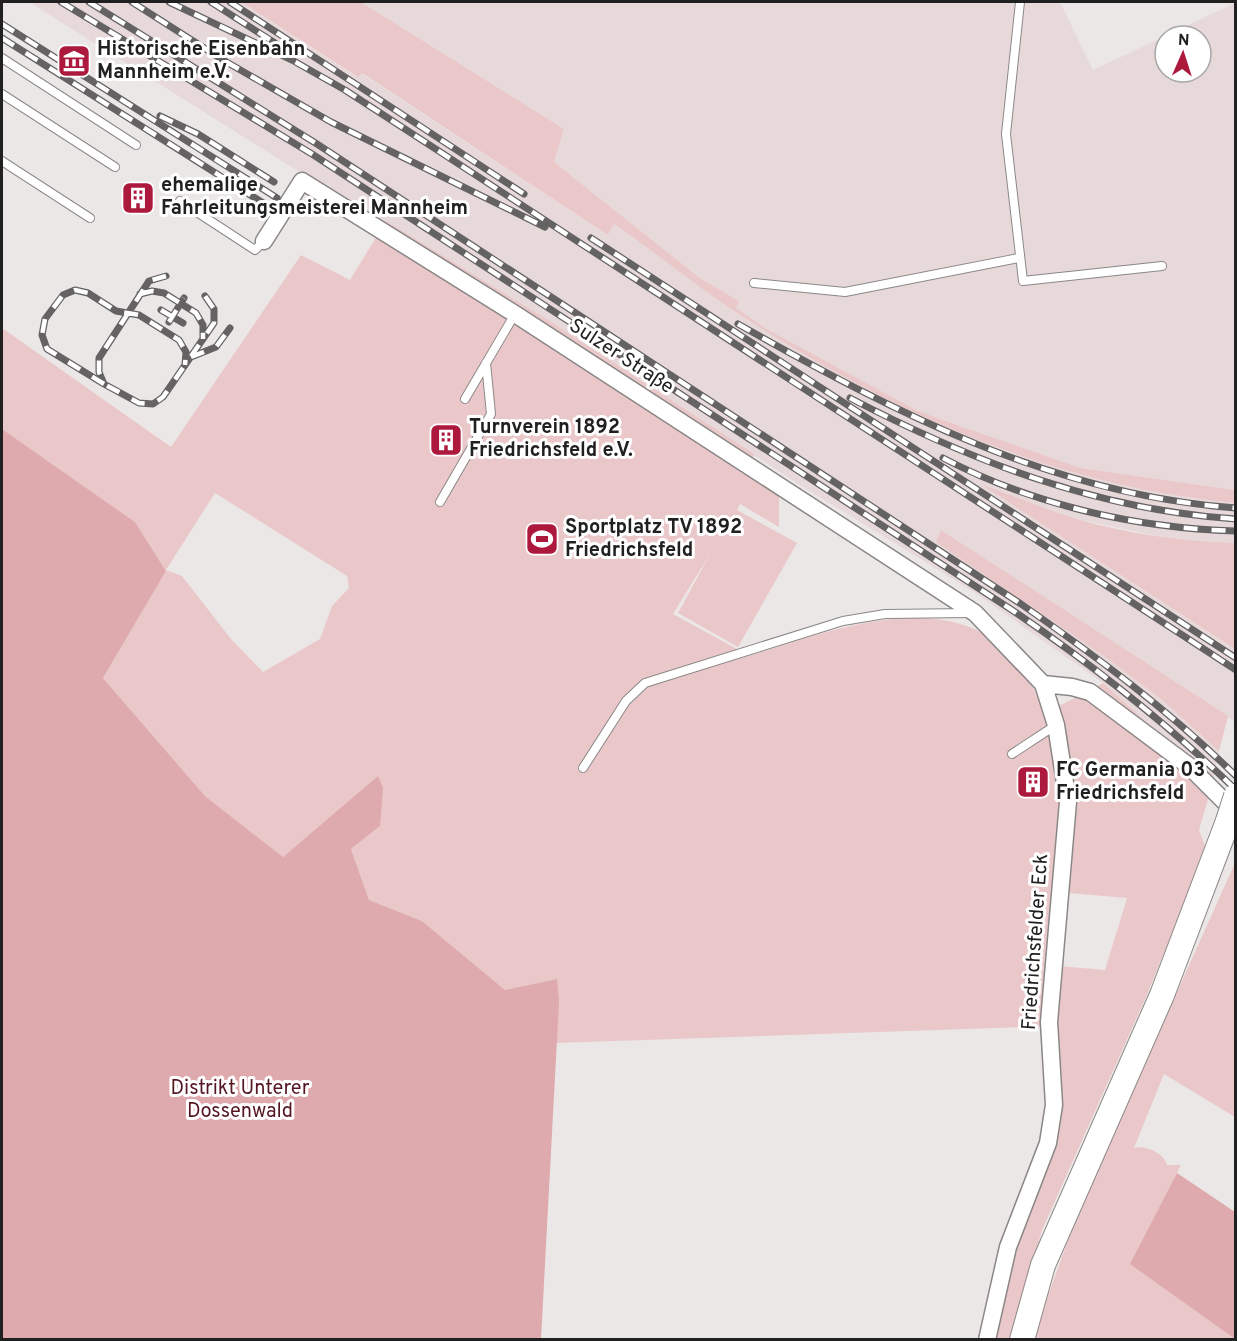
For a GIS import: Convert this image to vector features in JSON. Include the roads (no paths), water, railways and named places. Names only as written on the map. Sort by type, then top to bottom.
[{"type":"main road","points":[[1022,1340],[1043,1264],[1170,976],[1232,817],[1236,796]]},
{"type":"street","name":"Sulzer Straße","points":[[264,241],[302,181],[516,314],[975,613],[1043,684]]},
{"type":"street","name":"Friedrichsfelder Eck","points":[[987,1340],[1008,1247],[1048,1143],[1054,1105],[1049,1022],[1068,802],[1056,725],[1043,684]]},
{"type":"street","points":[[1043,684],[1072,687],[1090,692],[1189,766],[1232,817]]},
{"type":"lane","points":[[1020,2],[1006,134],[1023,281],[1162,266]]},
{"type":"lane","points":[[2,58],[136,145]]},
{"type":"lane","points":[[2,94],[115,167]]},
{"type":"lane","points":[[2,161],[90,218]]},
{"type":"lane","points":[[180,201],[255,250],[264,241]]},
{"type":"lane","points":[[754,283],[844,292],[1019,258]]},
{"type":"lane","points":[[465,399],[516,314]]},
{"type":"lane","points":[[440,502],[491,414],[486,363]]},
{"type":"lane","points":[[583,768],[626,701],[645,683],[843,621],[885,614],[975,613]]},
{"type":"lane","points":[[1012,754],[1056,725]]},
{"type":"railway","points":[[61,2],[312,154],[1015,612],[1129,696],[1236,790]]},
{"type":"railway","points":[[89,2],[317,144],[1021,604],[1132,686],[1185,729],[1236,776]]},
{"type":"railway","points":[[132,2],[223,60],[331,122],[545,227]]},
{"type":"railway","points":[[169,2],[292,60],[345,90],[1236,670]]},
{"type":"railway","points":[[211,2],[275,43]]},
{"type":"railway","points":[[230,2],[524,194]]},
{"type":"railway","points":[[2,24],[277,198]]},
{"type":"railway","points":[[2,38],[271,208]]},
{"type":"railway","points":[[160,116],[198,134],[274,182]]},
{"type":"railway","points":[[591,238],[1236,658]]},
{"type":"railway","points":[[166,276],[149,281],[99,358],[99,372],[104,384],[139,403],[153,404],[163,397],[214,323],[214,309],[205,296]]},
{"type":"railway","points":[[104,384],[47,349],[42,335],[45,319],[63,295],[75,290],[88,293],[116,311],[139,315],[179,340],[186,352],[185,365]]},
{"type":"railway","points":[[140,294],[152,291],[164,293],[196,313],[203,325],[203,339]]},
{"type":"railway","points":[[169,322],[184,298]]},
{"type":"railway","points":[[161,310],[183,323]]},
{"type":"railway","points":[[738,324],[856,388],[916,417],[977,444],[1039,467],[1103,486],[1168,500],[1236,508]]},
{"type":"railway","points":[[191,357],[216,347],[230,328]]},
{"type":"railway","points":[[850,398],[942,442],[1036,479],[1134,505],[1184,514],[1236,519]]},
{"type":"railway","points":[[943,458],[1013,489],[1085,511],[1160,525],[1236,531]]},
{"type":"place","name":"Historische Eisenbahn Mannheim e.V.","points":[[74,61]]},
{"type":"place","name":"ehemalige Fahrleitungsmeisterei Mannheim","points":[[138,198]]},
{"type":"place","name":"Turnverein 1892 Friedrichsfeld e.V.","points":[[446,440]]},
{"type":"place","name":"Sportplatz TV 1892 Friedrichsfeld","points":[[542,539]]},
{"type":"place","name":"FC Germania 03 Friedrichsfeld","points":[[1033,782]]},
{"type":"park label","name":"Distrikt Unterer Dossenwald","points":[[240,1100]]}]
